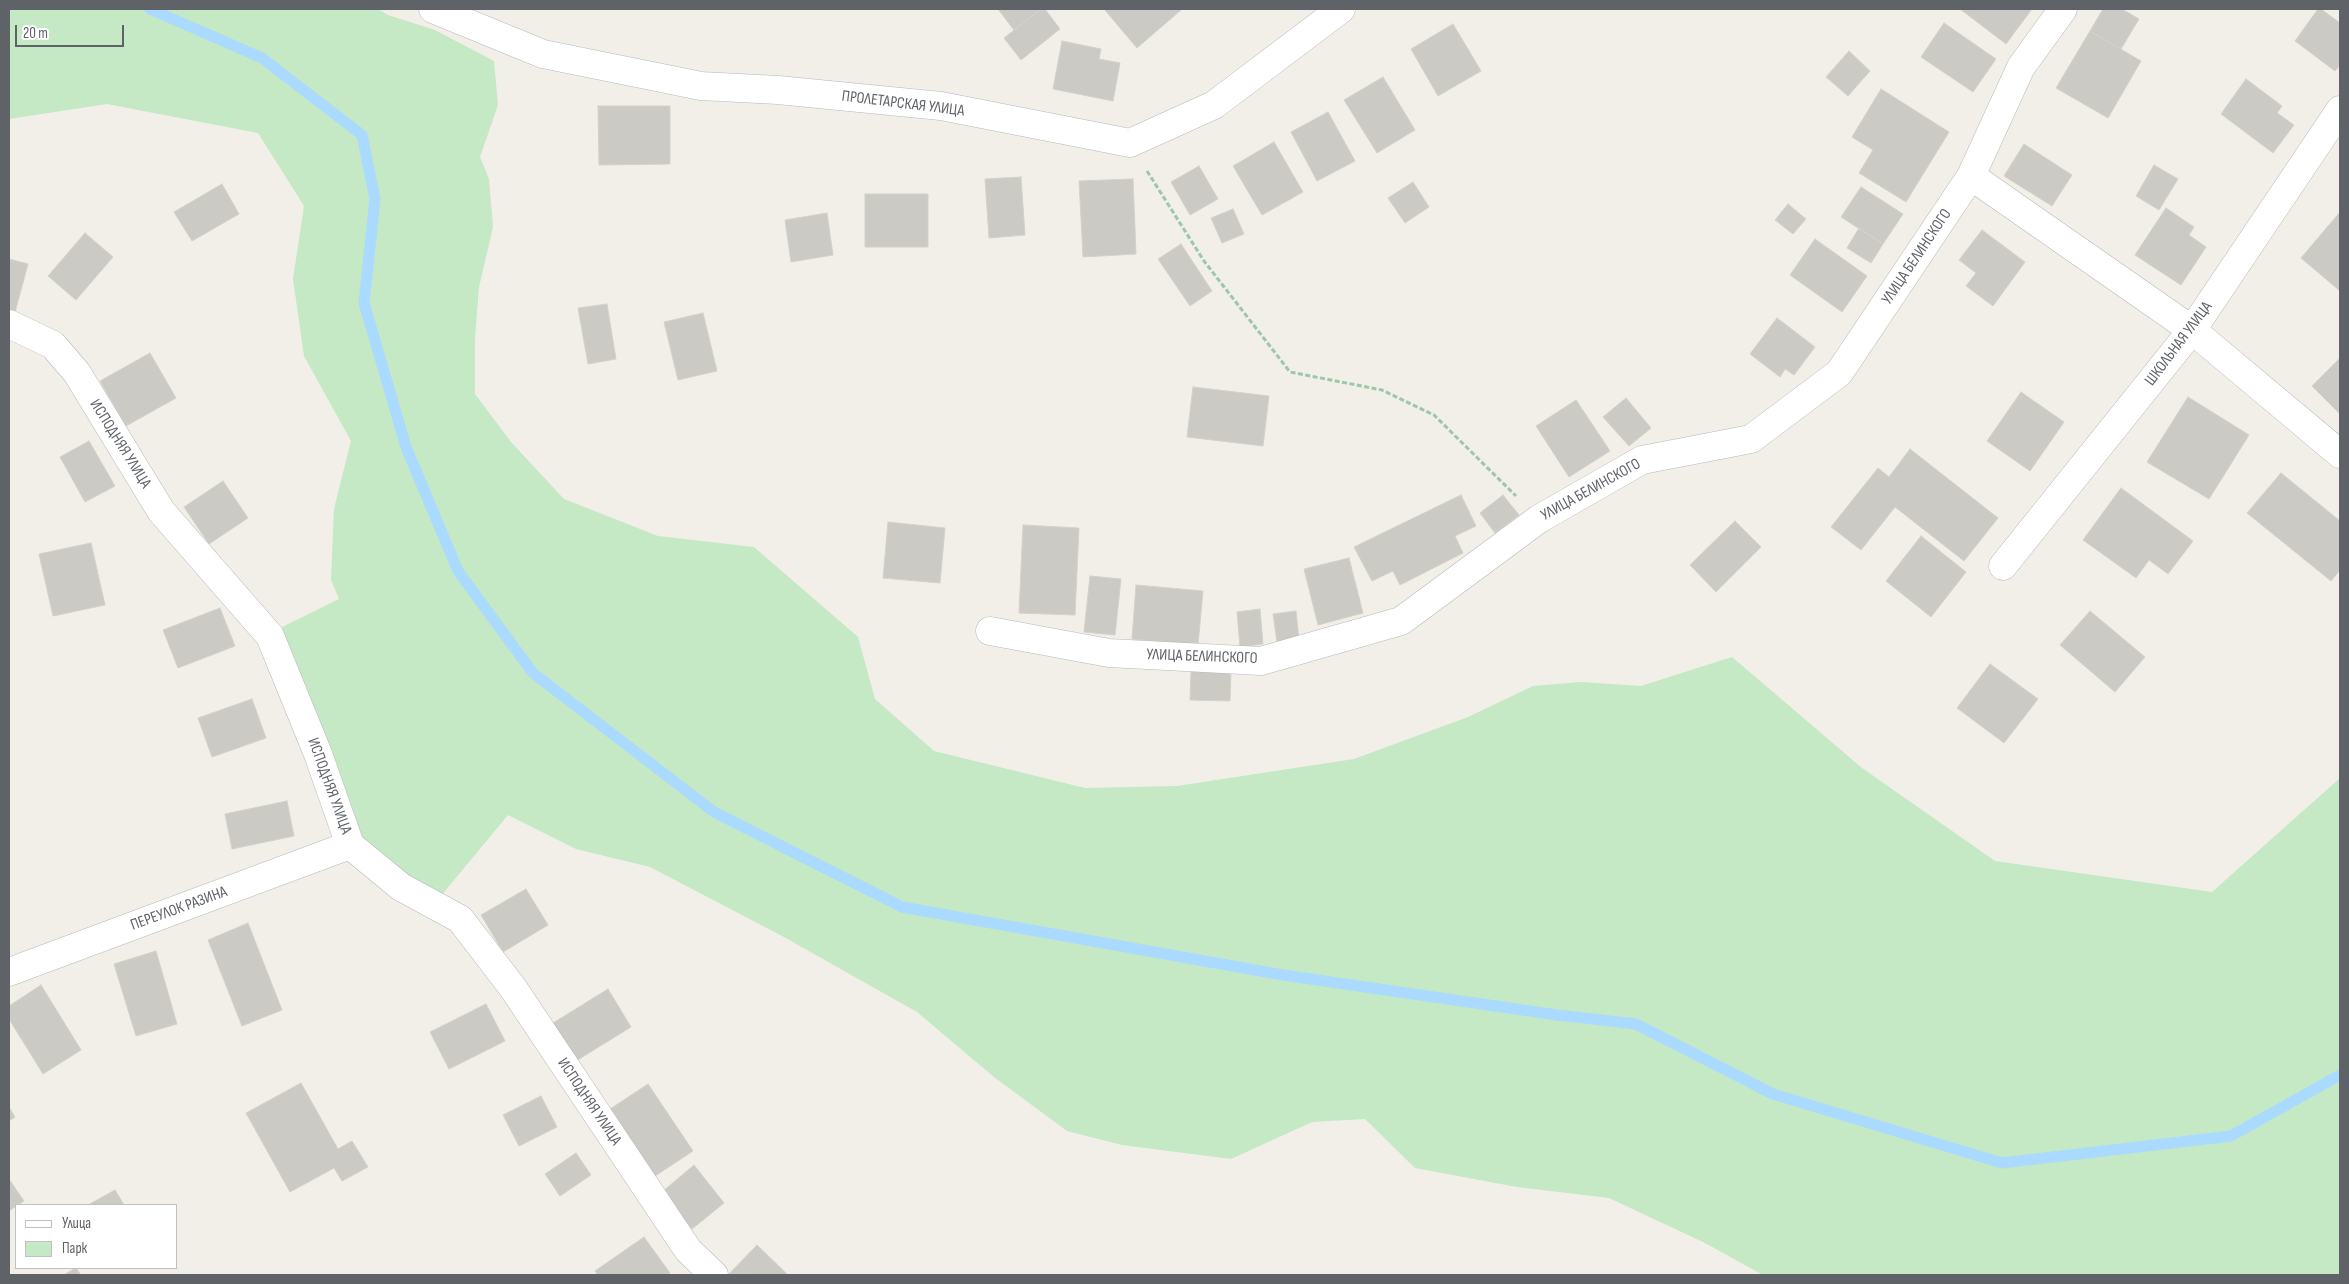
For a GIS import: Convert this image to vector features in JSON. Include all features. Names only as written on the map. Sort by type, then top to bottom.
[{"type":"street","name":"ПРОЛЕТАРСКАЯ УЛИЦА","points":[[434,9],[542,54],[702,86],[778,90],[941,106],[1130,143]]},
{"type":"street","points":[[1130,143],[1214,105],[1341,9]]},
{"type":"street","name":"УЛИЦА БЕЛИНСКОГО","points":[[990,631],[1109,653],[1261,661],[1401,621],[1539,519],[1642,460],[1752,438],[1839,374],[1971,176],[2021,68],[2063,9]]},
{"type":"street","name":"ШКОЛЬНАЯ УЛИЦА","points":[[2003,566],[2192,330],[2340,110]]},
{"type":"street","points":[[1971,176],[2192,330],[2340,454]]},
{"type":"street","name":"ИСПОДНЯЯ УЛИЦА","points":[[9,324],[53,345],[76,373],[161,511],[270,636],[318,754],[350,845],[401,887],[460,919],[513,988],[688,1250],[714,1275]]},
{"type":"street","name":"ПЕРЕУЛОК РАЗИНА","points":[[9,972],[350,845]]},
{"type":"path","points":[[1130,143],[1204,261],[1290,372],[1382,390],[1434,415],[1539,519]]},
{"type":"green space","points":[[9,9],[378,9],[388,15],[435,30],[494,61],[498,105],[480,157],[489,179],[493,227],[479,287],[475,339],[475,394],[511,442],[564,499],[658,536],[754,547],[858,637],[875,699],[934,751],[1085,788],[1177,786],[1354,759],[1468,717],[1533,686],[1581,682],[1641,686],[1732,657],[1862,768],[1995,861],[2212,892],[2340,778],[2340,1275],[1763,1275],[1705,1243],[1609,1198],[1517,1187],[1415,1168],[1365,1119],[1312,1122],[1231,1159],[1122,1145],[1067,1131],[994,1077],[917,1012],[784,937],[650,867],[576,849],[508,815],[440,897],[356,840],[274,631],[339,599],[331,580],[334,509],[351,441],[304,356],[293,279],[304,206],[258,133],[107,104],[9,119]]},
{"type":"building","points":[[998,9],[1041,9],[1014,30]]},
{"type":"building","points":[[1041,9],[1045,9],[1060,29],[1021,60],[1004,38]]},
{"type":"building","points":[[1104,9],[1180,9],[1181,10],[1137,48]]},
{"type":"building","points":[[1960,9],[2032,9],[2006,44]]},
{"type":"building","points":[[2103,9],[2122,9],[2139,19],[2121,49],[2090,31]]},
{"type":"building","points":[[2318,9],[2321,9],[2340,23],[2340,65],[2335,71],[2295,41]]},
{"type":"building","points":[[1944,23],[1996,59],[1973,92],[1921,57]]},
{"type":"building","points":[[1453,24],[1481,71],[1438,96],[1411,49]]},
{"type":"building","points":[[2090,31],[2141,61],[2108,118],[2056,88]]},
{"type":"building","points":[[1062,41],[1101,49],[1099,59],[1120,63],[1113,101],[1053,89]]},
{"type":"building","points":[[1849,51],[1870,71],[1848,96],[1826,77]]},
{"type":"building","points":[[1383,77],[1415,130],[1377,153],[1344,100]]},
{"type":"building","points":[[2246,79],[2282,106],[2277,113],[2294,125],[2273,153],[2221,114]]},
{"type":"building","points":[[1881,89],[1949,132],[1906,202],[1859,173],[1873,150],[1852,137]]},
{"type":"building","points":[[598,106],[670,106],[670,164],[599,165]]},
{"type":"building","points":[[1328,112],[1355,161],[1317,181],[1291,132]]},
{"type":"building","points":[[1274,142],[1303,192],[1262,215],[1233,166]]},
{"type":"building","points":[[2024,144],[2072,175],[2052,206],[2004,176]]},
{"type":"building","points":[[2154,165],[2178,179],[2159,210],[2136,196]]},
{"type":"building","points":[[1199,166],[1218,199],[1190,215],[1171,182]]},
{"type":"building","points":[[1021,177],[1025,235],[989,238],[985,179]]},
{"type":"building","points":[[1133,179],[1136,254],[1083,257],[1079,181]]},
{"type":"building","points":[[1413,182],[1429,207],[1405,223],[1388,198]]},
{"type":"building","points":[[222,184],[239,214],[192,241],[174,212]]},
{"type":"building","points":[[1861,187],[1903,214],[1883,244],[1841,217]]},
{"type":"building","points":[[865,194],[928,194],[928,247],[865,247]]},
{"type":"building","points":[[1788,204],[1806,219],[1793,234],[1775,220]]},
{"type":"building","points":[[2166,208],[2194,227],[2189,235],[2206,247],[2181,285],[2135,255]]},
{"type":"building","points":[[1233,209],[1244,234],[1222,243],[1211,218]]},
{"type":"building","points":[[2340,212],[2340,291],[2301,258]]},
{"type":"building","points":[[827,213],[833,255],[791,262],[785,220]]},
{"type":"building","points":[[1859,228],[1883,244],[1871,263],[1847,248]]},
{"type":"building","points":[[1982,230],[2025,262],[1993,306],[1966,286],[1976,273],[1959,260]]},
{"type":"building","points":[[85,233],[113,257],[76,300],[48,276]]},
{"type":"building","points":[[1815,239],[1867,276],[1842,312],[1790,275]]},
{"type":"building","points":[[1181,244],[1212,291],[1190,306],[1158,259]]},
{"type":"building","points":[[9,259],[28,264],[14,316],[9,315]]},
{"type":"building","points":[[607,304],[616,359],[588,364],[578,308]]},
{"type":"building","points":[[703,313],[717,371],[678,380],[664,322]]},
{"type":"building","points":[[1777,318],[1815,347],[1794,375],[1785,369],[1780,377],[1750,354]]},
{"type":"building","points":[[150,353],[176,398],[126,426],[100,381]]},
{"type":"building","points":[[2340,358],[2340,414],[2312,386]]},
{"type":"building","points":[[1193,387],[1269,396],[1263,446],[1187,437]]},
{"type":"building","points":[[2021,392],[2064,422],[2030,471],[1987,441]]},
{"type":"building","points":[[2188,397],[2249,435],[2209,499],[2147,462]]},
{"type":"building","points":[[1626,398],[1651,428],[1629,446],[1603,417]]},
{"type":"building","points":[[1576,400],[1610,451],[1569,477],[1536,426]]},
{"type":"building","points":[[89,441],[115,486],[85,502],[60,457]]},
{"type":"building","points":[[1910,449],[1998,518],[1964,561],[1895,507],[1861,550],[1831,527],[1878,468],[1889,477]]},
{"type":"building","points":[[2281,473],[2340,521],[2340,570],[2331,581],[2247,513]]},
{"type":"building","points":[[223,481],[248,518],[209,544],[184,507]]},
{"type":"building","points":[[2121,488],[2193,541],[2168,574],[2149,560],[2136,578],[2083,540]]},
{"type":"building","points":[[1461,495],[1476,526],[1455,536],[1463,553],[1400,585],[1393,571],[1372,581],[1354,547]]},
{"type":"building","points":[[1503,495],[1519,515],[1495,533],[1480,513]]},
{"type":"building","points":[[1735,521],[1761,547],[1716,592],[1690,565]]},
{"type":"building","points":[[888,522],[945,528],[940,583],[883,578]]},
{"type":"building","points":[[1023,525],[1079,528],[1075,615],[1019,613]]},
{"type":"building","points":[[1921,536],[1966,572],[1931,617],[1886,581]]},
{"type":"building","points":[[91,543],[105,605],[53,616],[39,554]]},
{"type":"building","points":[[1349,558],[1363,613],[1318,625],[1304,569]]},
{"type":"building","points":[[1090,576],[1121,579],[1115,635],[1084,632]]},
{"type":"building","points":[[1136,585],[1203,591],[1198,645],[1132,639]]},
{"type":"building","points":[[220,608],[235,646],[178,668],[163,630]]},
{"type":"building","points":[[1260,609],[1263,644],[1240,647],[1237,612]]},
{"type":"building","points":[[1296,611],[1299,639],[1277,642],[1273,614]]},
{"type":"building","points":[[2090,611],[2145,657],[2115,692],[2060,645]]},
{"type":"building","points":[[1990,664],[2038,699],[2004,743],[1957,708]]},
{"type":"building","points":[[1191,670],[1231,671],[1230,701],[1190,700]]},
{"type":"building","points":[[252,699],[266,738],[212,757],[198,718]]},
{"type":"building","points":[[287,801],[294,836],[232,849],[225,814]]},
{"type":"building","points":[[526,889],[548,925],[503,952],[481,915]]},
{"type":"building","points":[[248,923],[282,1010],[242,1026],[208,940]]},
{"type":"building","points":[[156,951],[177,1024],[136,1036],[114,964]]},
{"type":"building","points":[[41,985],[81,1050],[43,1074],[9,1019],[9,1006]]},
{"type":"building","points":[[608,989],[631,1027],[576,1061],[553,1023]]},
{"type":"building","points":[[486,1004],[505,1041],[449,1069],[430,1032]]},
{"type":"building","points":[[301,1083],[338,1149],[352,1141],[368,1167],[342,1181],[334,1168],[290,1192],[246,1113]]},
{"type":"building","points":[[648,1084],[693,1151],[655,1176],[610,1109]]},
{"type":"building","points":[[541,1096],[557,1127],[519,1146],[503,1115]]},
{"type":"building","points":[[9,1107],[15,1117],[9,1121]]},
{"type":"building","points":[[576,1153],[591,1175],[560,1196],[545,1174]]},
{"type":"building","points":[[694,1165],[724,1203],[692,1229],[662,1192]]},
{"type":"building","points":[[9,1179],[24,1201],[15,1204],[15,1207],[9,1211]]},
{"type":"building","points":[[115,1190],[123,1204],[90,1204]]},
{"type":"building","points":[[644,1237],[670,1273],[667,1275],[598,1275],[595,1271]]},
{"type":"building","points":[[757,1245],[788,1275],[729,1274]]},
{"type":"building","points":[[77,1269],[81,1275],[64,1275]]},
{"type":"waterway","points":[[150,9],[262,58],[362,135],[375,199],[364,303],[406,447],[458,571],[533,673],[714,812],[902,907],[1283,975],[1557,1015],[1636,1024],[1773,1094],[2002,1163],[2231,1136],[2340,1075]]}]
